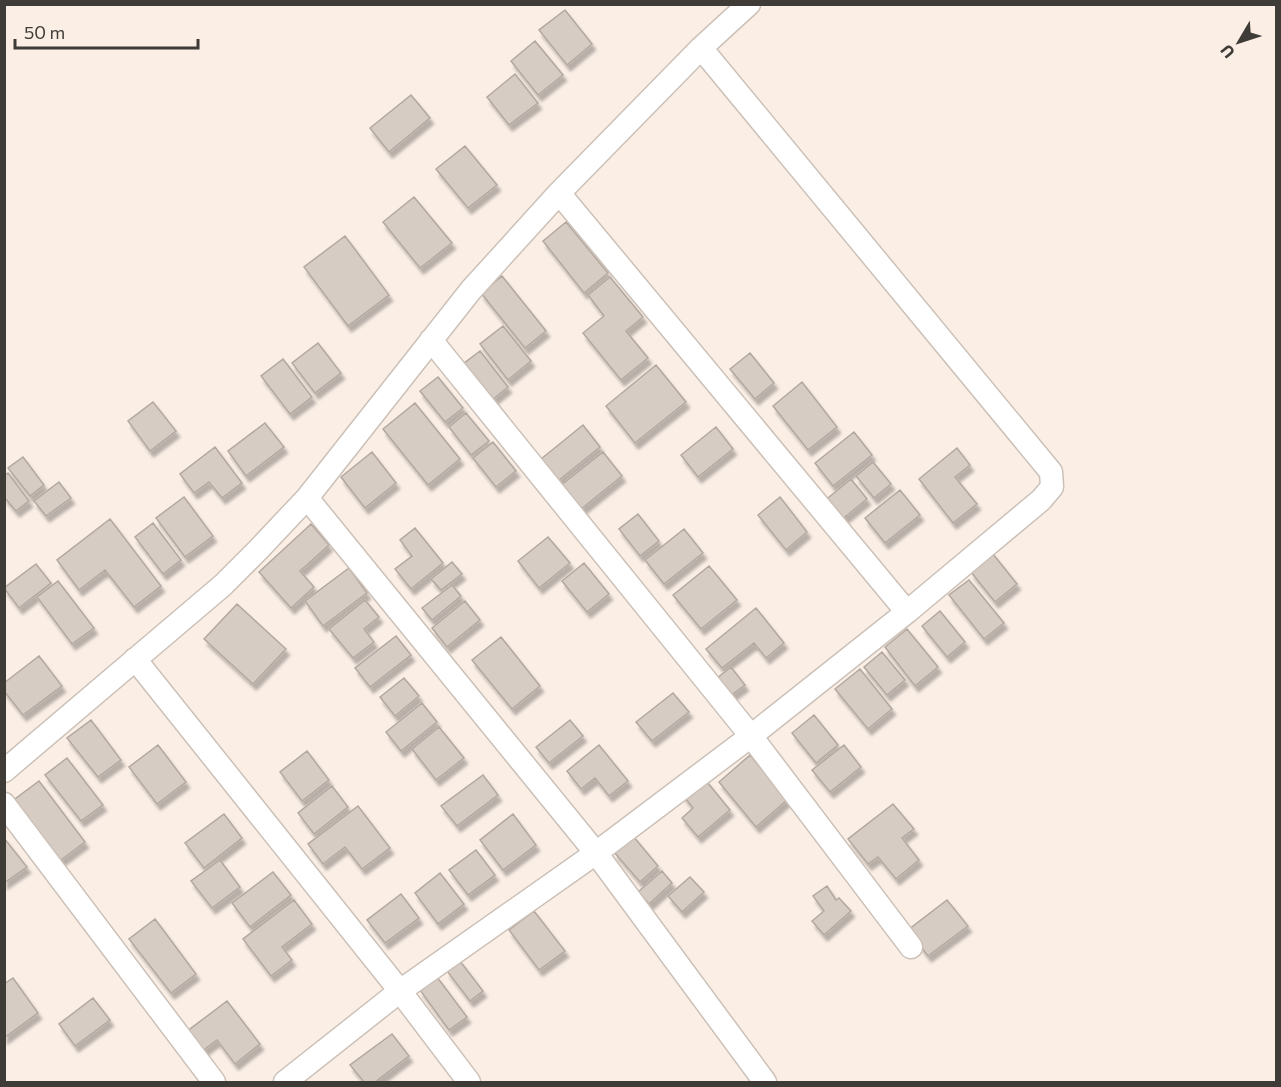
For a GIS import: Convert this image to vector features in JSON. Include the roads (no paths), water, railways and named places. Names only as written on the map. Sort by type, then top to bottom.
[{"type":"street","points":[[4,771],[223,585],[307,498],[471,290],[559,193],[701,48],[749,4]]},
{"type":"street","points":[[285,1083],[400,991],[596,853],[751,736],[907,612],[1041,500],[1052,487],[1051,472],[701,48]]},
{"type":"street","points":[[559,193],[907,612]]},
{"type":"street","points":[[431,340],[751,736],[911,947]]},
{"type":"street","points":[[307,498],[596,853],[765,1083]]},
{"type":"street","points":[[135,660],[400,991],[469,1083]]},
{"type":"street","points":[[4,804],[214,1083]]}]
